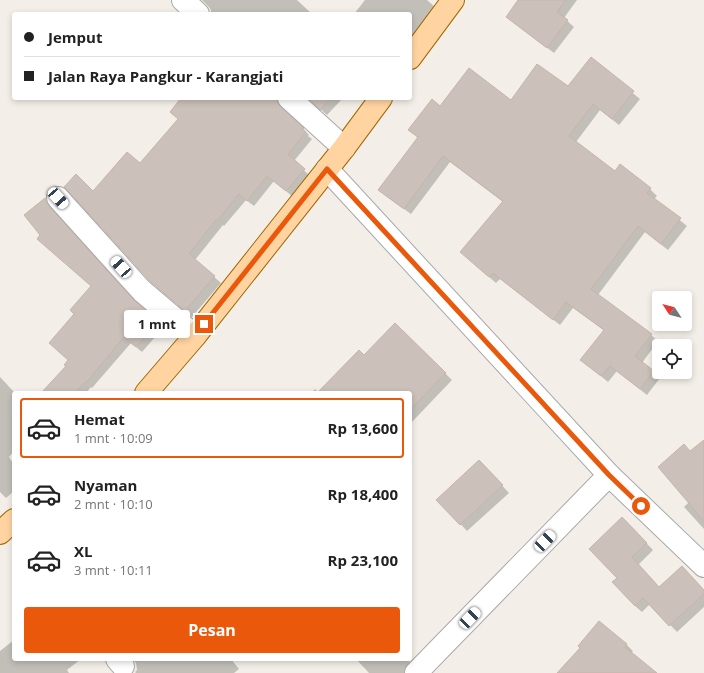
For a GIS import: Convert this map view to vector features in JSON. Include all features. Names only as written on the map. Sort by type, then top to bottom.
[{"type":"main road","points":[[412,55],[453,0]]},
{"type":"main road","points":[[148,391],[195,336],[344,148],[380,100]]},
{"type":"street","points":[[183,0],[196,12]]},
{"type":"street","points":[[291,100],[344,148]]},
{"type":"street","points":[[327,169],[609,475],[704,566]]},
{"type":"street","points":[[58,198],[142,291],[195,336]]},
{"type":"street","points":[[416,673],[609,475]]},
{"type":"building","points":[[518,0],[566,0],[557,12],[568,20],[547,48],[506,17]]},
{"type":"building","points":[[591,57],[634,91],[612,119],[593,104],[569,136],[615,171],[620,164],[651,188],[647,193],[681,218],[661,244],[638,226],[591,289],[652,334],[635,356],[652,369],[652,374],[640,389],[610,366],[601,376],[580,360],[604,330],[566,302],[553,320],[493,273],[489,277],[460,252],[503,201],[443,156],[404,209],[378,190],[418,137],[408,130],[432,99],[440,106],[469,68],[511,100],[537,64],[568,86]]},
{"type":"building","points":[[179,100],[277,100],[281,107],[304,128],[302,129],[306,132],[288,154],[305,169],[286,191],[267,176],[247,201],[239,194],[189,254],[215,276],[185,311],[151,282],[64,187],[76,174],[93,191],[127,152],[140,163],[178,119],[170,112]]},
{"type":"building","points":[[310,100],[329,100],[320,110]]},
{"type":"building","points":[[45,198],[49,206],[133,299],[158,321],[136,347],[124,337],[86,383],[85,382],[77,391],[43,391],[66,366],[64,365],[68,360],[49,343],[74,314],[70,310],[91,286],[37,239],[40,235],[24,215]]},
{"type":"building","points":[[395,323],[446,373],[412,408],[412,391],[319,391],[359,350],[364,355]]},
{"type":"building","points":[[704,440],[704,521],[658,467],[684,444],[690,451]]},
{"type":"building","points":[[479,460],[503,485],[460,525],[436,500]]},
{"type":"building","points":[[622,517],[647,543],[632,557],[659,587],[682,566],[704,590],[704,594],[669,626],[643,598],[635,606],[612,582],[617,578],[589,549]]},
{"type":"building","points":[[599,621],[627,644],[625,647],[657,673],[557,673],[580,648],[578,646]]},
{"type":"route","points":[[204,324],[327,169],[609,475],[641,506]]}]
